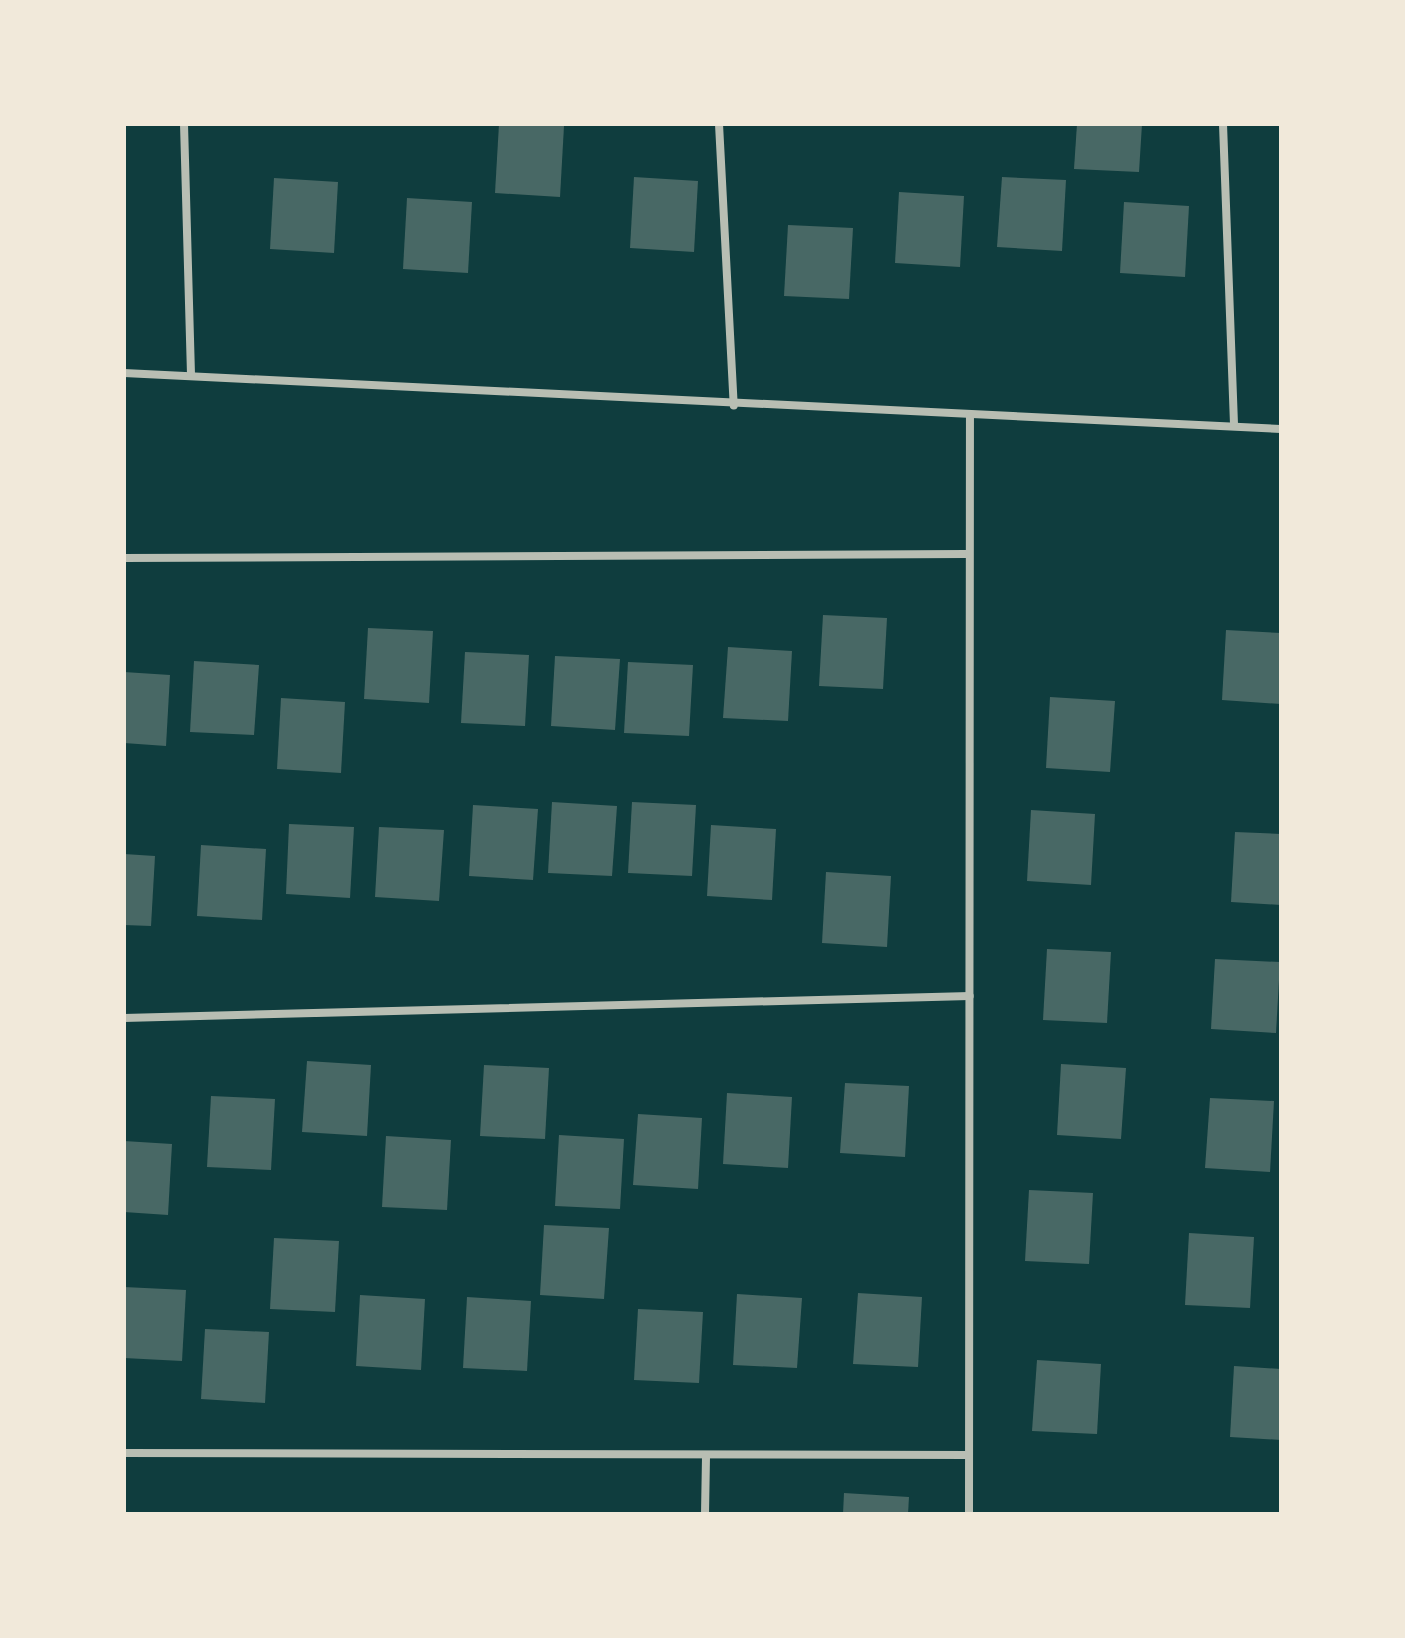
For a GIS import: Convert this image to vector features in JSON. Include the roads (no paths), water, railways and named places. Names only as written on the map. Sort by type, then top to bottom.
[{"type":"street","points":[[184,124],[191,374]]},
{"type":"street","points":[[719,124],[734,406]]},
{"type":"street","points":[[1223,124],[1234,426]]},
{"type":"street","points":[[124,373],[191,374],[734,406],[1281,429]]},
{"type":"street","points":[[969,1514],[970,996],[966,554],[970,416]]},
{"type":"street","points":[[124,558],[966,554]]},
{"type":"street","points":[[124,1018],[970,996]]},
{"type":"street","points":[[124,1453],[969,1455]]},
{"type":"street","points":[[705,1514],[706,1456]]}]
